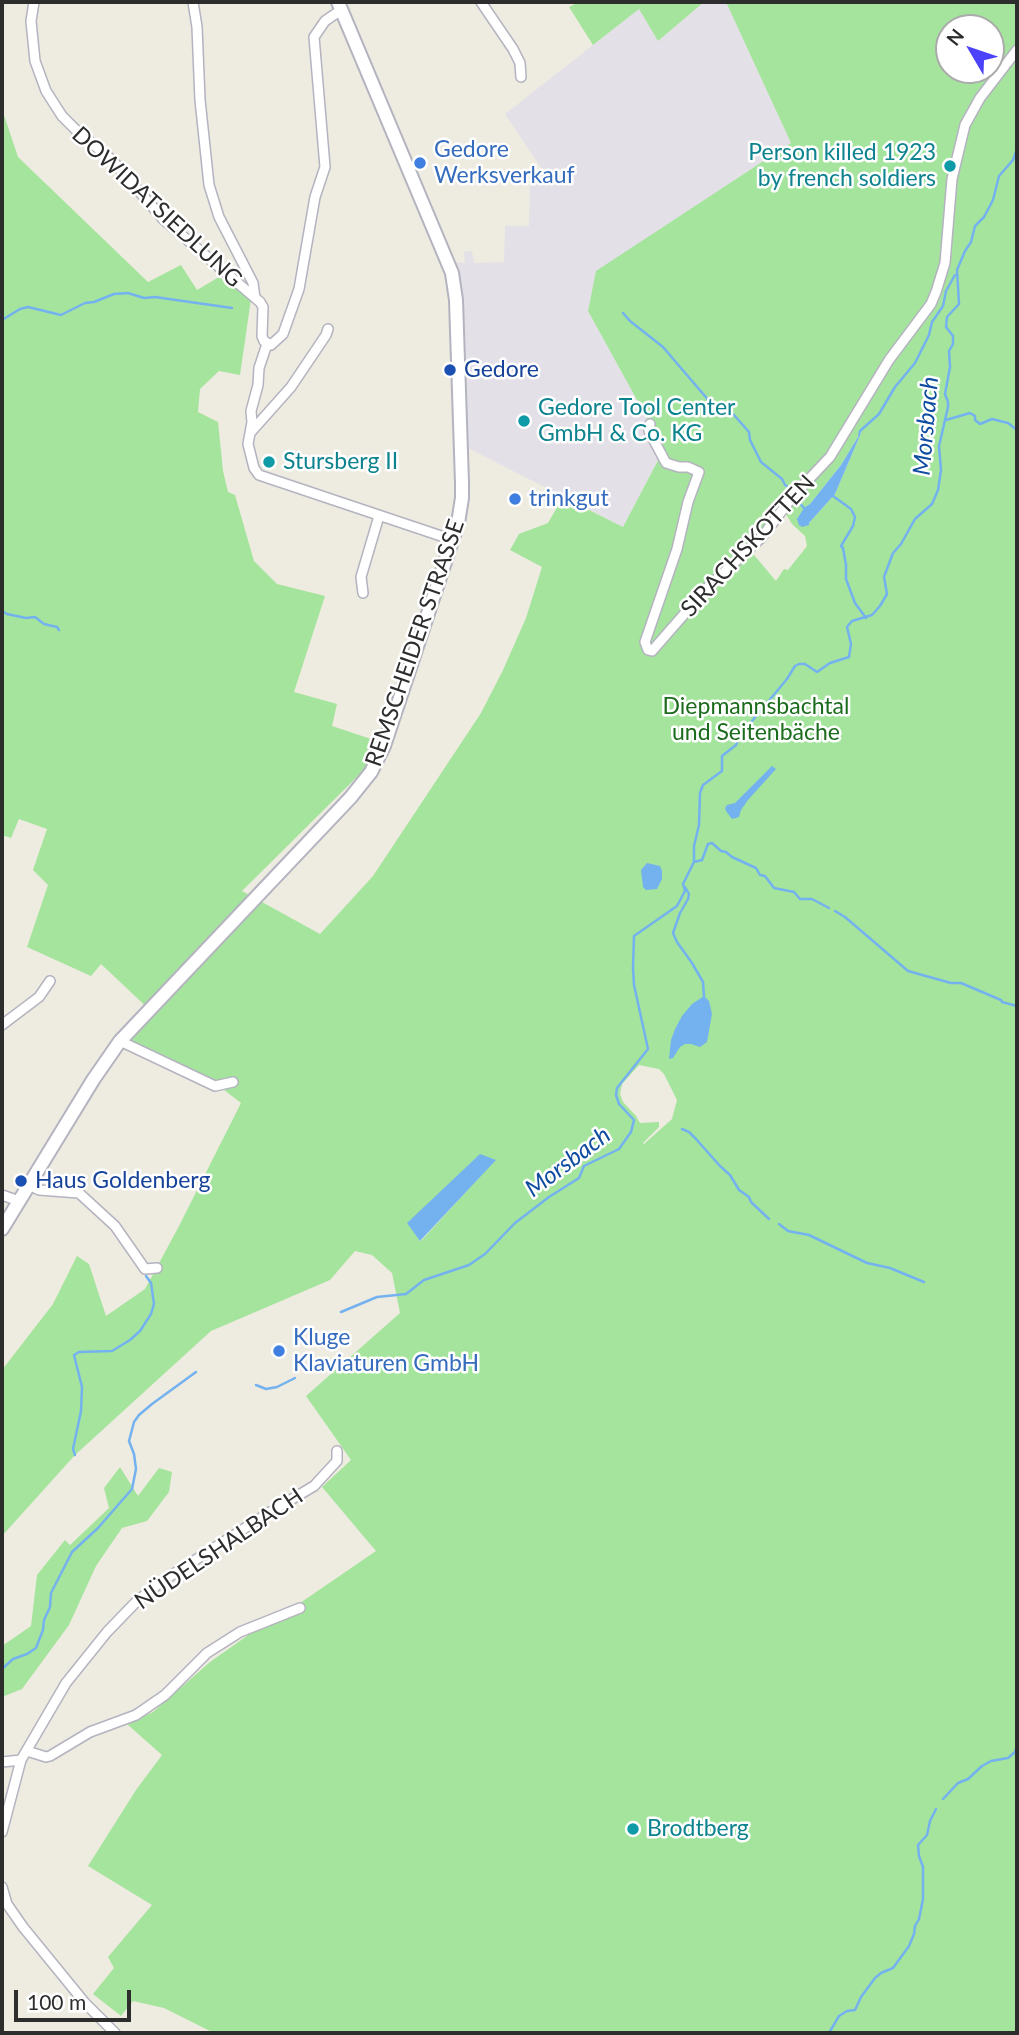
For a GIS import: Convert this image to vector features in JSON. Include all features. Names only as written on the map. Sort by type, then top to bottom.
[{"type":"main road","name":"REMSCHEIDER STRASSE","points":[[2,1229],[93,1080],[120,1041],[356,792],[371,772],[384,747],[453,540],[460,512],[462,483],[456,300],[452,273],[339,6]]},
{"type":"street","name":"DOWIDATSIEDLUNG","points":[[34,2],[31,21],[35,61],[46,91],[62,116],[112,160],[164,220],[255,298],[263,307],[262,336],[267,344]]},
{"type":"street","points":[[193,2],[209,185],[219,217],[253,283],[255,298]]},
{"type":"street","points":[[481,2],[513,49],[520,63],[521,78]]},
{"type":"street","points":[[339,6],[314,37],[325,167],[315,197],[299,289],[293,308],[283,334],[271,345],[267,344],[251,411],[250,457],[259,475],[453,540]]},
{"type":"street","name":"SIRACHSKOTTEN","points":[[650,424],[649,430],[666,463],[699,472],[686,509],[677,549],[645,642],[648,650],[652,651],[707,588],[762,537],[793,496],[831,457],[889,360],[931,303],[945,263],[952,179],[965,125],[980,98],[1017,50]]},
{"type":"street","points":[[249,434],[291,387],[328,329]]},
{"type":"street","points":[[363,593],[361,578],[379,516]]},
{"type":"street","points":[[2,1025],[39,997],[50,981]]},
{"type":"street","points":[[120,1041],[215,1086],[233,1082]]},
{"type":"street","points":[[29,1185],[39,1190],[79,1193],[115,1226],[145,1269],[158,1268]]},
{"type":"street","points":[[2,1195],[19,1201]]},
{"type":"street","name":"NÜDELSHALBACH","points":[[2,1832],[21,1760],[66,1683],[107,1632],[136,1602],[161,1582],[314,1486],[337,1461],[337,1451]]},
{"type":"street","points":[[27,1751],[50,1756],[90,1732],[136,1716],[165,1695],[207,1653],[240,1632],[300,1608]]},
{"type":"street","points":[[2,1762],[21,1760]]},
{"type":"street","points":[[2,1887],[7,1904],[23,1927],[85,2003],[115,2033]]},
{"type":"street","points":[[2,1910],[23,1927]]},
{"type":"shaded area","points":[[704,2],[726,2],[791,143],[596,272],[588,311],[664,449],[623,527],[464,446],[456,262],[465,263],[464,252],[472,251],[474,263],[504,262],[505,226],[529,226],[530,181],[542,169],[505,114],[639,9],[658,41]]},
{"type":"green space","points":[[579,2],[704,2],[658,41],[639,9],[593,45],[569,7]]},
{"type":"green space","name":"Diepmannsbachtal und Seitenbäche","points":[[726,2],[1017,2],[1017,2033],[214,2033],[164,2008],[133,2001],[121,2016],[93,1994],[114,1968],[108,1957],[152,1905],[88,1866],[136,1790],[162,1755],[127,1724],[153,1712],[210,1662],[376,1551],[322,1487],[351,1460],[306,1396],[400,1313],[392,1273],[372,1255],[355,1251],[330,1280],[211,1331],[75,1455],[2,1536],[2,1370],[53,1304],[77,1256],[89,1264],[106,1316],[145,1289],[241,1103],[219,1086],[131,1040],[154,1014],[101,964],[91,976],[27,947],[48,885],[33,870],[47,829],[19,819],[11,838],[2,835],[2,109],[18,157],[148,282],[181,265],[197,290],[219,277],[251,299],[240,375],[219,371],[200,389],[198,412],[218,422],[228,492],[235,495],[254,561],[277,584],[325,596],[294,692],[337,704],[332,726],[377,741],[364,770],[242,891],[320,934],[373,876],[481,713],[503,670],[526,618],[542,567],[510,550],[519,534],[548,523],[563,497],[623,527],[664,449],[588,311],[596,271],[791,143]],"holes":[[[860,431],[861,433],[835,494],[809,523],[804,509],[841,465]],[[784,511],[792,524],[805,536],[807,546],[776,581],[749,549]],[[639,1065],[659,1069],[677,1100],[672,1119],[644,1144],[659,1127],[659,1122],[640,1123],[623,1102],[620,1094],[622,1084]],[[495,1160],[421,1241],[408,1223]]]},
{"type":"green space","points":[[120,1467],[138,1496],[159,1468],[172,1472],[169,1492],[147,1521],[122,1528],[96,1566],[69,1625],[22,1689],[2,1697],[2,1646],[31,1626],[37,1575],[65,1540],[70,1545],[109,1508],[104,1488]]},
{"type":"water","points":[[859,430],[861,433],[835,494],[809,525],[802,527],[797,519],[841,465],[858,437]]},
{"type":"water","points":[[772,766],[776,769],[748,800],[739,817],[732,819],[726,811],[727,805],[735,803]]},
{"type":"water","points":[[647,863],[660,866],[662,871],[662,879],[657,889],[646,890],[643,887],[641,870]]},
{"type":"water","points":[[704,996],[709,1001],[712,1014],[707,1042],[700,1047],[685,1044],[669,1059],[671,1040],[682,1016],[692,1004]]},
{"type":"water","points":[[480,1154],[496,1160],[420,1241],[407,1223]]},
{"type":"waterway","name":"Morsbach","points":[[341,1312],[377,1297],[406,1294],[424,1280],[469,1265],[485,1254],[515,1223],[579,1178],[584,1166],[619,1149],[631,1132],[634,1120],[619,1104],[617,1088],[648,1049],[634,985],[634,936],[677,906],[685,891],[683,884],[694,862],[700,793],[703,785],[722,771],[722,756],[736,745],[741,733],[748,729],[795,666],[805,664],[817,672],[830,663],[849,657],[851,644],[847,627],[852,621],[872,615],[880,606],[887,594],[884,577],[893,553],[915,519],[932,504],[938,490],[941,470],[939,446],[948,407],[945,394],[953,336],[946,327],[947,317],[959,304],[957,270],[971,242],[975,226],[984,217],[993,200],[999,176],[1013,160],[1017,149]]},
{"type":"waterway","points":[[860,431],[879,414],[895,387],[915,363],[955,275]]},
{"type":"waterway","points":[[2,320],[28,307],[61,315],[85,303],[114,294],[128,293],[144,298],[155,297],[232,308]]},
{"type":"waterway","points":[[623,313],[663,347],[716,409],[734,415],[749,432],[761,462],[793,490]]},
{"type":"waterway","points":[[946,420],[970,413],[980,424],[992,419],[1008,423],[1017,430]]},
{"type":"waterway","points":[[833,496],[851,509],[855,517],[853,526],[841,546],[846,579],[855,603],[866,618]]},
{"type":"waterway","points":[[796,499],[804,508]]},
{"type":"waterway","points":[[2,611],[26,618],[35,617],[59,630]]},
{"type":"waterway","points":[[694,862],[702,860],[708,844],[712,843],[721,851],[756,868],[774,888],[794,892],[800,899],[812,899],[829,908]]},
{"type":"waterway","points":[[685,887],[689,894],[688,899],[673,933],[703,982],[704,996]]},
{"type":"waterway","points":[[835,911],[908,971],[951,983],[961,983],[1017,1006]]},
{"type":"waterway","points":[[682,1129],[696,1139],[730,1175],[739,1190],[769,1219]]},
{"type":"waterway","points":[[779,1224],[788,1231],[809,1235],[867,1263],[890,1268],[924,1282]]},
{"type":"waterway","points":[[75,1455],[73,1449],[81,1411],[82,1387],[74,1355],[79,1352],[112,1351],[140,1331],[154,1304],[151,1283],[146,1276]]},
{"type":"waterway","name":"Morsbach","points":[[2,1669],[13,1659],[36,1648],[50,1607],[51,1593],[72,1552],[98,1528],[132,1489],[136,1469],[129,1441],[134,1422],[152,1404],[196,1372]]},
{"type":"waterway","name":"Morsbach","points":[[256,1385],[266,1389],[295,1378]]},
{"type":"waterway","points":[[943,1799],[958,1783],[968,1779],[982,1766],[991,1761],[1008,1758],[1017,1746]]},
{"type":"waterway","points":[[829,2033],[839,2016],[855,2010],[875,1978],[893,1968],[909,1946],[923,1899],[923,1867],[918,1845],[927,1835],[936,1809]]},
{"type":"place","name":"Gedore Werksverkauf","points":[[420,163]]},
{"type":"place","name":"Person killed 1923 by french soldiers","points":[[950,166]]},
{"type":"place","name":"Gedore","points":[[450,370]]},
{"type":"place","name":"Gedore Tool Center GmbH & Co. KG","points":[[524,421]]},
{"type":"place","name":"Stursberg II","points":[[269,462]]},
{"type":"place","name":"trinkgut","points":[[515,499]]},
{"type":"place","name":"Haus Goldenberg","points":[[21,1181]]},
{"type":"place","name":"Kluge Klaviaturen GmbH","points":[[279,1351]]},
{"type":"place","name":"Brodtberg","points":[[633,1829]]}]
